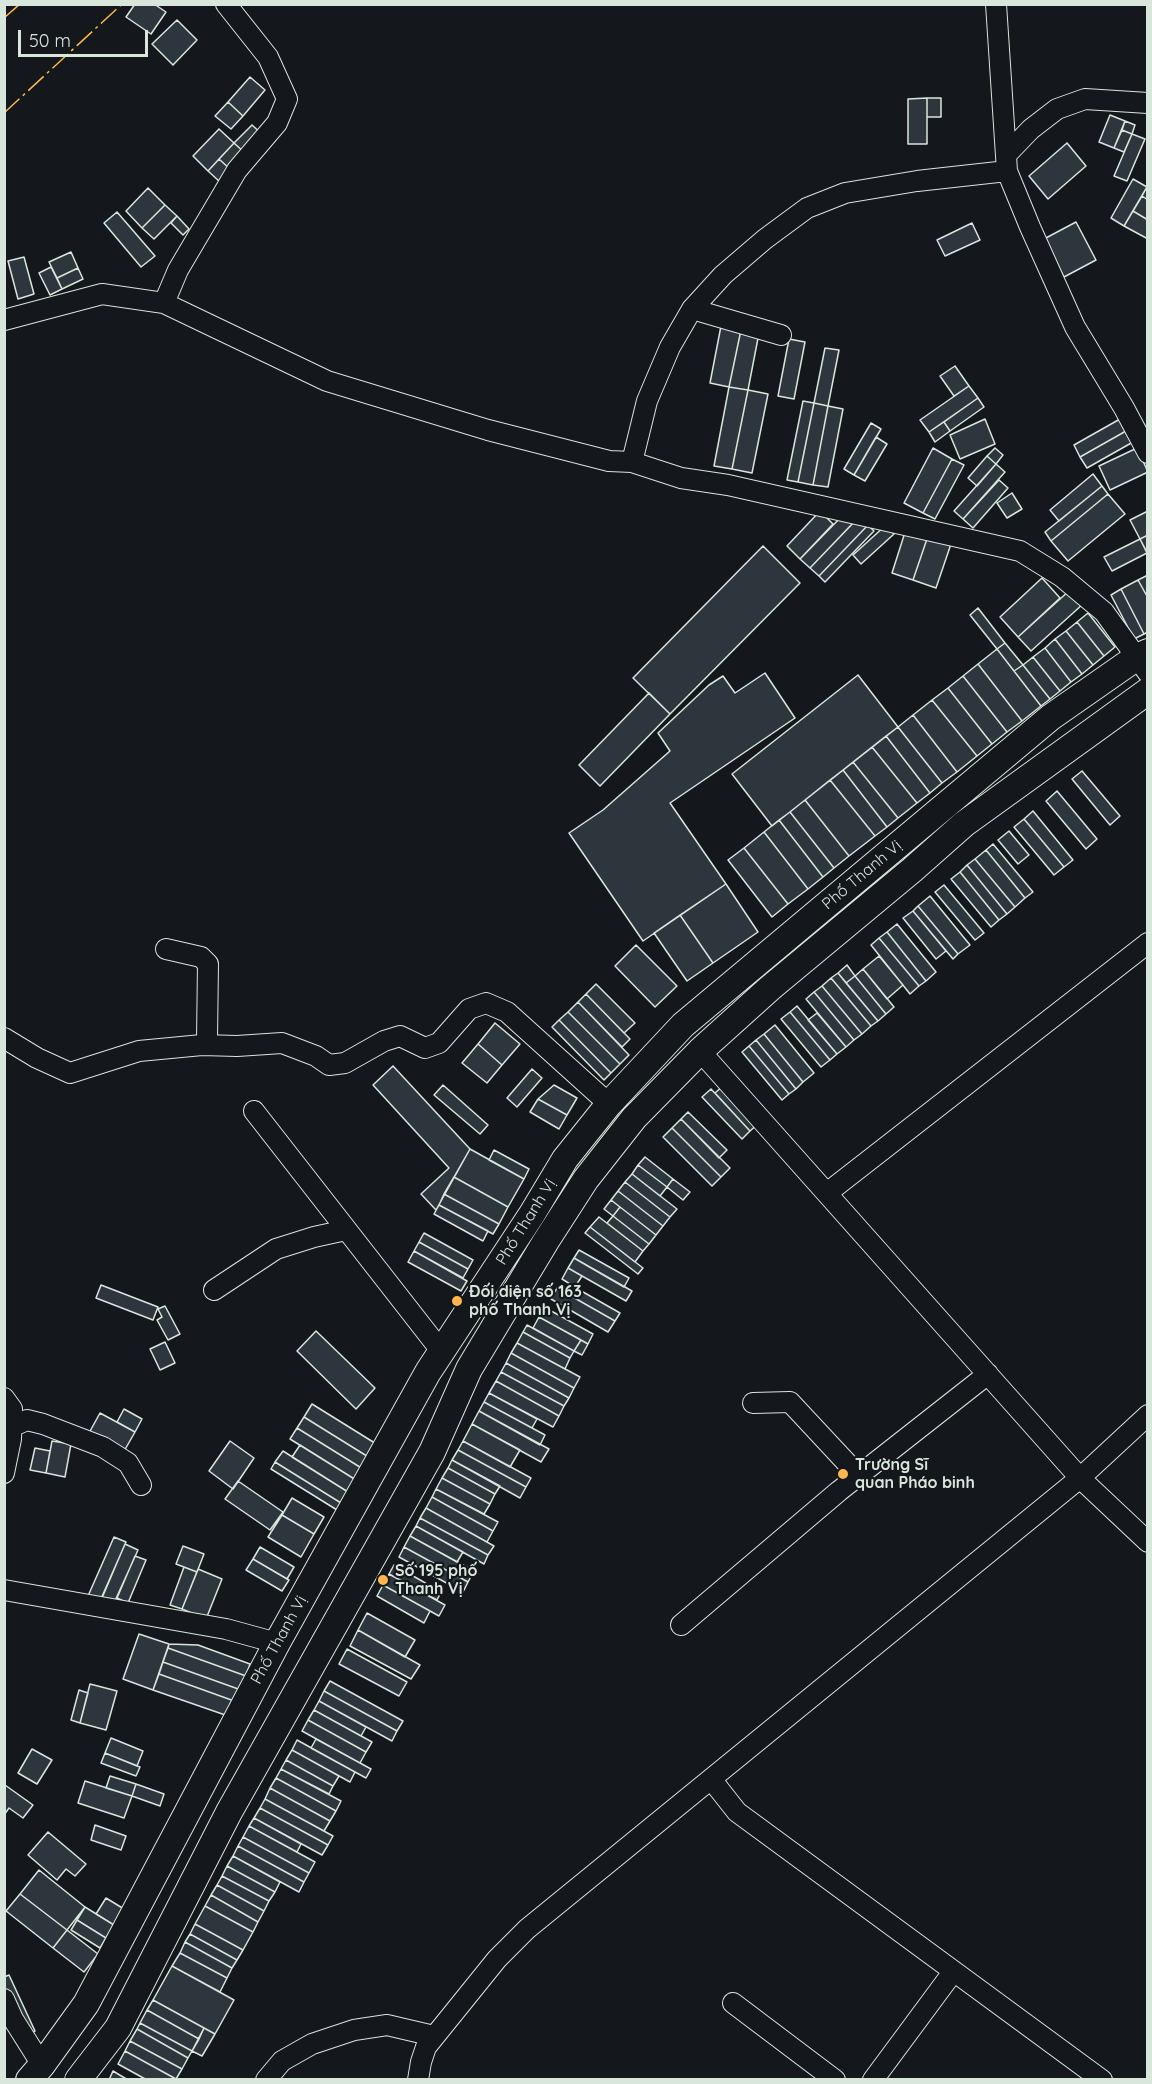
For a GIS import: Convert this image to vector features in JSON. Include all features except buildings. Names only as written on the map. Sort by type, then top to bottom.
[{"type":"main road","name":"Phố Thanh Vị","points":[[35,2072],[86,2004],[277,1643],[428,1372],[532,1214],[565,1159],[609,1104],[683,1025],[1051,717],[1144,661]]},
{"type":"main road","name":"Phố Thanh Vị","points":[[78,2079],[118,2028],[230,1812],[316,1655],[432,1452],[470,1369],[546,1241],[586,1179],[634,1118],[700,1051],[770,988],[964,824],[1148,691]]},
{"type":"street","points":[[164,303],[178,270],[237,170],[277,123],[286,99],[268,57],[226,4]]},
{"type":"street","points":[[996,4],[1007,163],[1030,227],[1075,327],[1148,453]]},
{"type":"street","points":[[632,462],[647,401],[670,347],[692,309],[723,275],[765,239],[807,208],[845,193],[1007,163],[1031,129],[1058,109],[1085,99],[1148,103]]},
{"type":"street","points":[[4,320],[102,294],[164,303],[327,381],[488,430],[609,461],[632,462],[681,478],[728,485],[1020,551],[1062,577],[1104,612],[1144,661]]},
{"type":"street","points":[[692,309],[781,335]]},
{"type":"street","points":[[827,1193],[1148,943]]},
{"type":"street","points":[[166,949],[201,957],[208,964],[207,1039],[202,1045]]},
{"type":"street","points":[[4,1038],[37,1058],[70,1073],[139,1051],[202,1045],[237,1046],[282,1043],[316,1056],[328,1065],[345,1063],[384,1041],[400,1036],[425,1048],[439,1043],[469,1009],[486,1003],[507,1012],[609,1104]]},
{"type":"street","points":[[700,1051],[1080,1478],[1148,1542]]},
{"type":"street","points":[[254,1111],[442,1352]]},
{"type":"street","points":[[214,1290],[276,1249],[346,1230]]},
{"type":"street","points":[[681,1625],[859,1476],[988,1374]]},
{"type":"street","points":[[4,1398],[12,1409],[4,1473]]},
{"type":"street","points":[[753,1402],[789,1402],[859,1476]]},
{"type":"street","points":[[418,2079],[426,2047],[496,1959],[527,1929],[1080,1478],[1148,1415]]},
{"type":"street","points":[[11,1427],[27,1420],[103,1447],[129,1463],[141,1485]]},
{"type":"street","points":[[4,1590],[226,1629],[277,1643]]},
{"type":"street","points":[[711,1779],[737,1812],[1101,2079]]},
{"type":"street","points":[[873,2079],[953,1972]]},
{"type":"street","points":[[4,1999],[35,2072]]},
{"type":"street","points":[[733,2003],[835,2079]]},
{"type":"street","points":[[266,2079],[282,2061],[312,2044],[354,2030],[387,2025],[434,2036]]},
{"type":"power","points":[[4,18],[20,4]]},
{"type":"power","points":[[4,113],[122,4]]},
{"type":"place","name":"Đối diện số 163 phố Thanh Vị","points":[[457,1301]]},
{"type":"place","name":"Trường Sĩ quan Pháo binh","points":[[843,1474]]},
{"type":"place","name":"Số 195 phố Thanh Vị","points":[[383,1580]]}]
